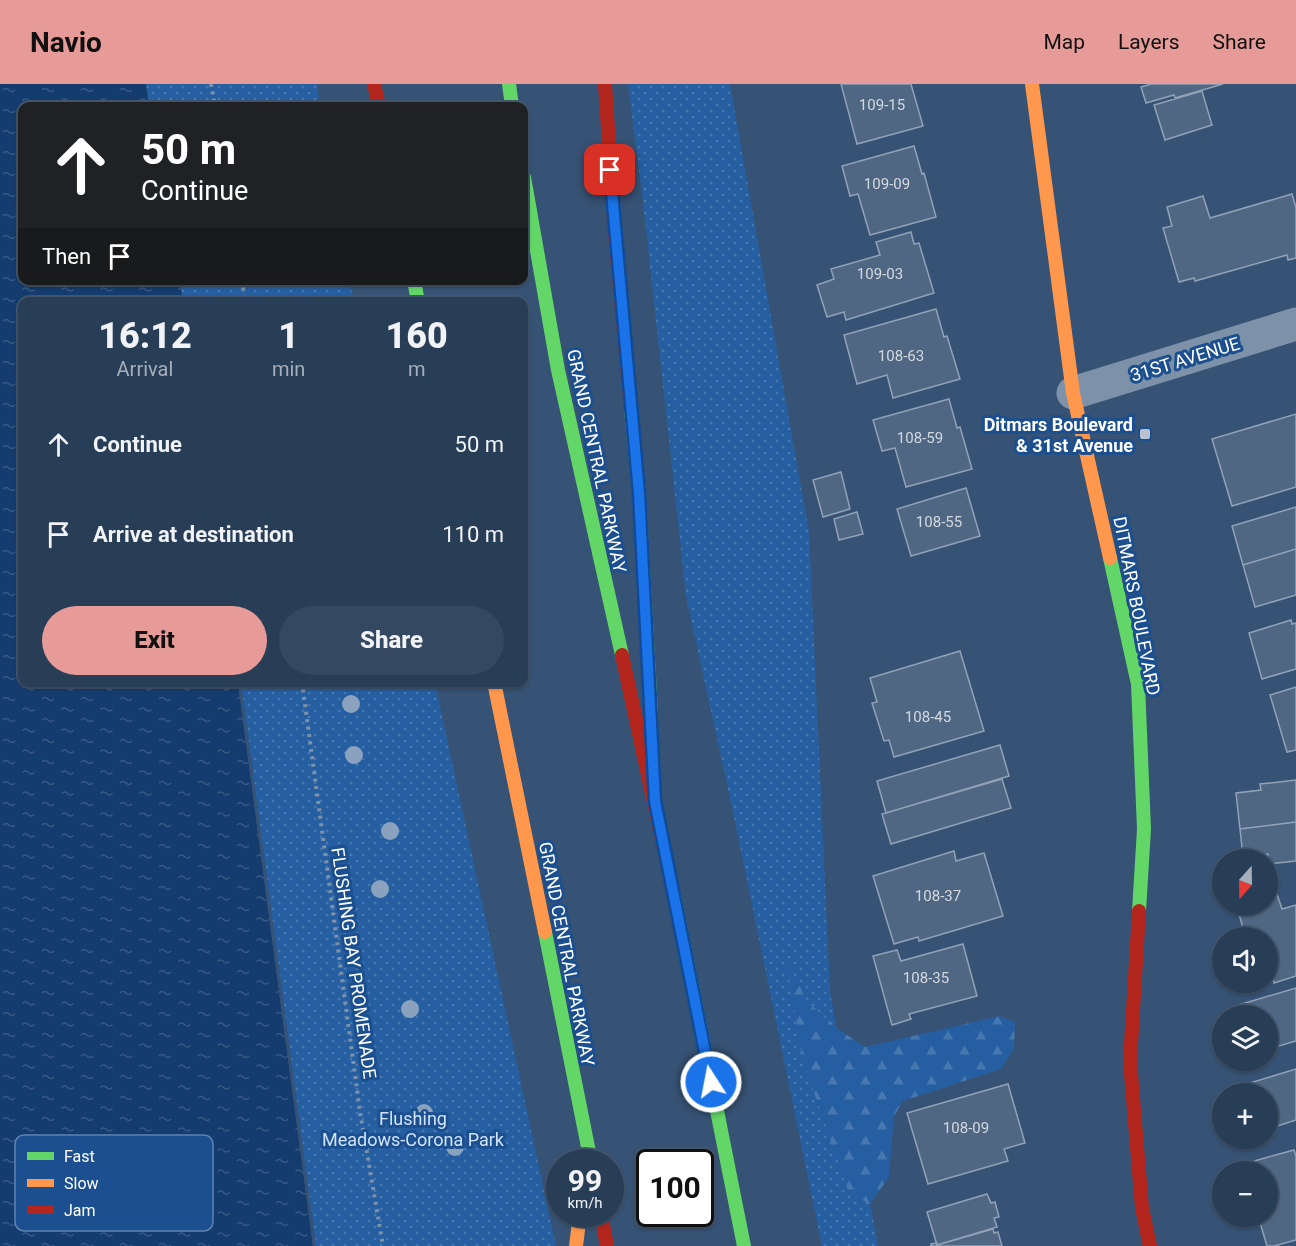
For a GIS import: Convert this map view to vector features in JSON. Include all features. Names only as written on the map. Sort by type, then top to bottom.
[{"type":"main road","points":[[374,84],[378,102]]},
{"type":"main road","points":[[509,84],[511,102]]},
{"type":"main road","points":[[605,84],[615,234],[639,493],[655,801]]},
{"type":"main road","name":"DITMARS BOULEVARD","points":[[1032,84],[1073,393],[1138,684],[1144,829],[1130,1061],[1143,1208],[1150,1246]]},
{"type":"main road","name":"GRAND CENTRAL PARKWAY","points":[[528,200],[558,370],[655,801],[744,1246]]},
{"type":"main road","name":"GRAND CENTRAL PARKWAY","points":[[495,687],[586,1149]]},
{"type":"main road","points":[[576,1246],[578,1227]]},
{"type":"main road","points":[[603,1227],[607,1246]]},
{"type":"street","name":"31ST AVENUE","points":[[1073,393],[1296,324]]},
{"type":"path","points":[[211,84],[214,102]]},
{"type":"path","name":"FLUSHING BAY PROMENADE","points":[[303,687],[360,1112],[383,1246]]},
{"type":"green space","points":[[146,84],[317,84],[319,102],[148,102]]},
{"type":"green space","points":[[628,84],[730,84],[809,532],[830,992],[878,1246],[822,1246],[686,596]]},
{"type":"green space","points":[[180,285],[350,285],[353,297],[182,297]]},
{"type":"green space","name":"Flushing Meadows-Corona Park","points":[[239,687],[436,687],[546,1199],[546,1227],[552,1227],[556,1246],[313,1246]]},
{"type":"green space","points":[[786,959],[807,1001],[838,1029],[865,1047],[1000,1016],[1015,1022],[1014,1048],[1001,1069],[903,1101],[894,1116],[889,1177],[870,1204],[849,1193],[803,1061]]},
{"type":"water","points":[[0,84],[146,84],[148,102],[18,102],[18,285],[180,285],[182,297],[18,297],[18,687],[239,687],[313,1246],[0,1246]]},
{"type":"pier","points":[[239,687],[242,687],[316,1246],[313,1246]]},
{"type":"building","points":[[841,84],[911,84],[923,126],[857,144]]},
{"type":"building","points":[[1151,84],[1223,84],[1175,98],[1174,95],[1146,103],[1141,87]]},
{"type":"building","points":[[1202,91],[1212,125],[1165,140],[1154,105]]},
{"type":"building","points":[[914,146],[936,217],[870,235],[858,194],[850,196],[842,166]]},
{"type":"building","points":[[1292,194],[1296,208],[1296,258],[1288,260],[1287,255],[1195,281],[1194,278],[1179,282],[1163,228],[1172,226],[1167,207],[1203,196],[1210,218]]},
{"type":"building","points":[[911,232],[914,244],[919,243],[934,293],[846,320],[844,312],[827,317],[817,285],[834,279],[831,269],[880,255],[876,242]]},
{"type":"building","points":[[936,309],[960,379],[893,398],[887,375],[857,384],[844,335]]},
{"type":"building","points":[[949,399],[972,469],[906,487],[895,448],[882,451],[873,420]]},
{"type":"building","points":[[1296,414],[1296,487],[1232,506],[1212,439]]},
{"type":"building","points":[[841,472],[850,509],[823,517],[813,480]]},
{"type":"building","points":[[966,488],[980,536],[911,556],[897,509]]},
{"type":"building","points":[[1296,507],[1296,549],[1243,565],[1232,526]]},
{"type":"building","points":[[857,512],[863,534],[839,540],[834,519]]},
{"type":"building","points":[[1296,549],[1296,595],[1255,607],[1243,565]]},
{"type":"building","points":[[1291,620],[1292,624],[1296,623],[1296,669],[1262,679],[1249,633]]},
{"type":"building","points":[[960,651],[984,731],[894,757],[889,740],[884,741],[872,703],[877,702],[870,678]]},
{"type":"building","points":[[1296,687],[1296,750],[1287,752],[1270,695]]},
{"type":"building","points":[[1000,745],[1009,776],[886,813],[877,781]]},
{"type":"building","points":[[1002,779],[1011,808],[891,844],[882,814]]},
{"type":"building","points":[[1296,780],[1296,822],[1240,829],[1236,793],[1261,790],[1260,784]]},
{"type":"building","points":[[1296,822],[1296,861],[1278,863],[1278,849],[1242,849],[1240,829]]},
{"type":"building","points":[[954,851],[956,861],[984,853],[1003,916],[919,941],[918,937],[894,944],[873,876]]},
{"type":"building","points":[[1278,897],[1282,909],[1296,905],[1296,976],[1278,982],[1278,927],[1243,927],[1239,915],[1278,915]]},
{"type":"building","points":[[963,944],[977,996],[909,1014],[911,1019],[892,1025],[873,956],[897,950],[901,961]]},
{"type":"building","points":[[1296,988],[1296,1041],[1278,1046],[1278,1005],[1238,1005]]},
{"type":"building","points":[[1296,1069],[1296,1120],[1278,1126],[1278,1083],[1250,1083]]},
{"type":"building","points":[[1008,1084],[1025,1143],[1004,1149],[1008,1161],[928,1184],[907,1113]]},
{"type":"building","points":[[1294,1150],[1296,1156],[1296,1240],[1267,1246],[1261,1227],[1278,1227],[1278,1161],[1254,1161]]},
{"type":"building","points":[[987,1194],[991,1203],[995,1202],[999,1217],[994,1218],[997,1227],[937,1245],[927,1212]]},
{"type":"building","points":[[993,1229],[994,1233],[998,1232],[1002,1246],[931,1246],[931,1244],[937,1243],[937,1245]]},
{"type":"traffic: fast","points":[[509,84],[511,102]]},
{"type":"traffic: fast","points":[[528,200],[558,370],[622,655]]},
{"type":"traffic: fast","points":[[415,285],[417,297]]},
{"type":"traffic: fast","points":[[631,409],[639,493],[651,712]]},
{"type":"traffic: fast","points":[[1110,558],[1138,684],[1144,829],[1139,911]]},
{"type":"traffic: fast","points":[[674,895],[744,1246]]},
{"type":"traffic: fast","points":[[545,932],[588,1149]]},
{"type":"traffic: slow","points":[[1032,84],[1073,393],[1110,558]]},
{"type":"traffic: slow","points":[[495,687],[545,932]]},
{"type":"traffic: slow","points":[[576,1246],[578,1227]]},
{"type":"traffic: jam","points":[[374,84],[378,102]]},
{"type":"traffic: jam","points":[[605,84],[615,234],[631,409]]},
{"type":"traffic: jam","points":[[622,655],[674,895]]},
{"type":"traffic: jam","points":[[1139,911],[1130,1061],[1142,1208],[1150,1246]]},
{"type":"traffic: jam","points":[[603,1227],[607,1246]]},
{"type":"place","name":"Ditmars Boulevard & 31st Avenue","points":[[1145,434]]},
{"type":"route","points":[[610,170],[639,493],[655,801],[711,1082]]}]
